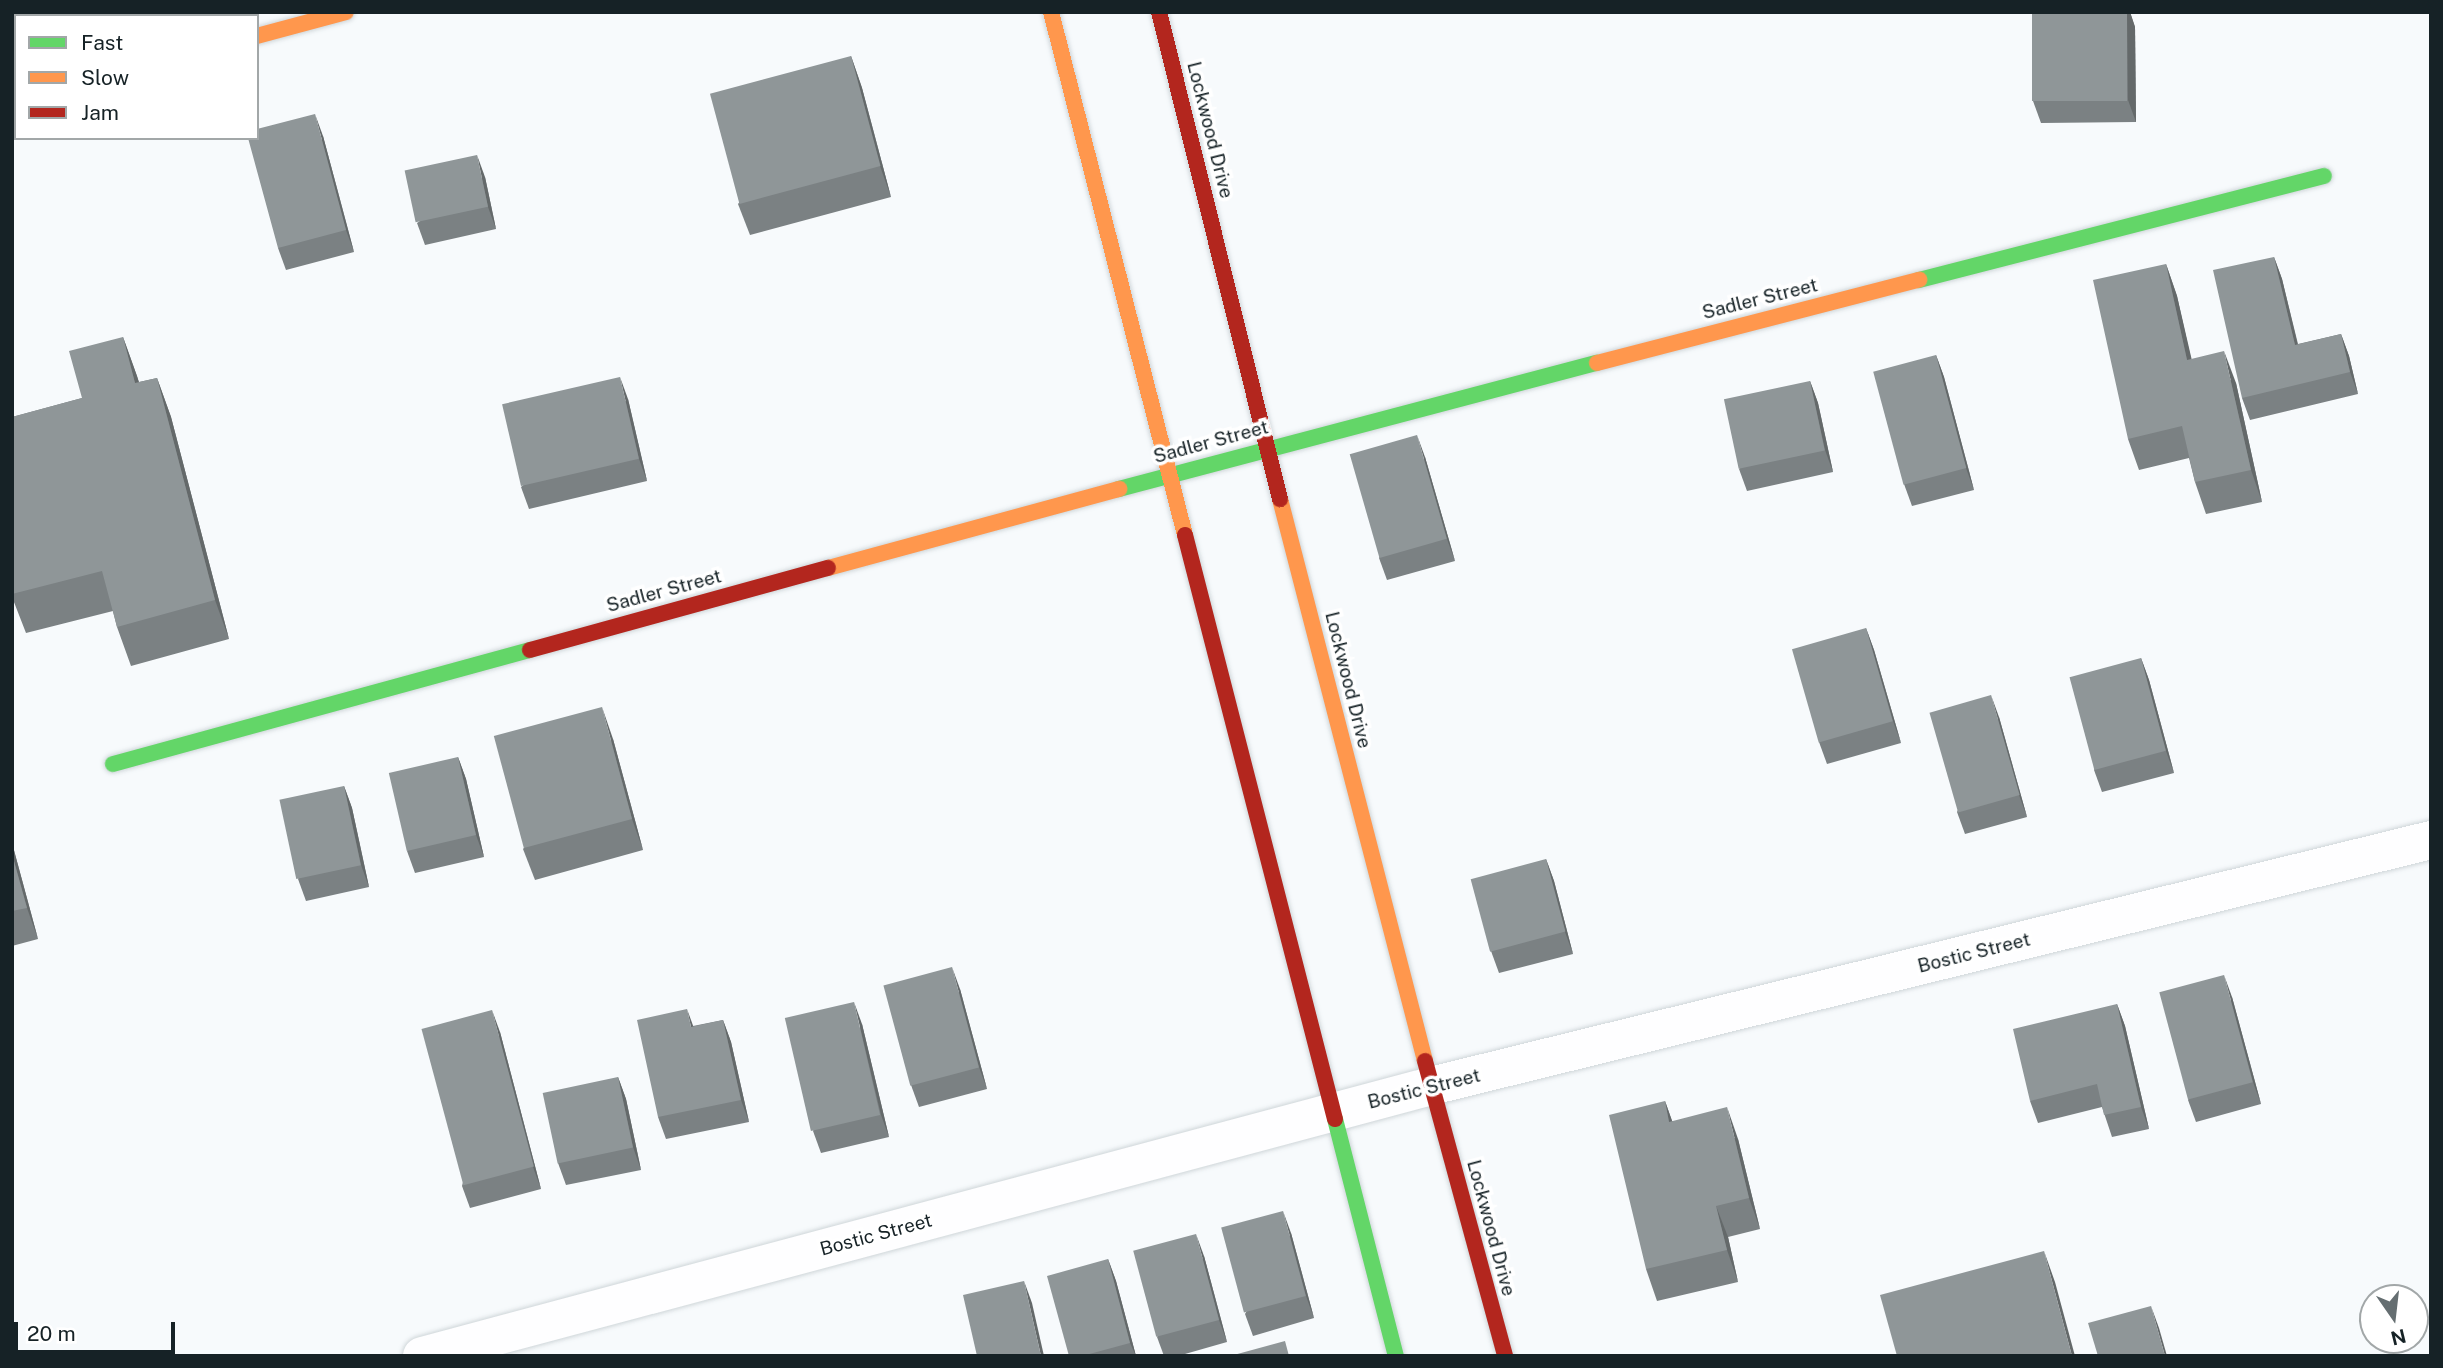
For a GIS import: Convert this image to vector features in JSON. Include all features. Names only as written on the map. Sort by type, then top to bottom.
[{"type":"main road","points":[[259,35],[346,12]]},
{"type":"main road","points":[[1051,12],[1331,1113],[1396,1356]]},
{"type":"main road","name":"Lockwood Drive","points":[[1159,12],[1267,449],[1431,1086],[1505,1356]]},
{"type":"main road","name":"Sadler Street","points":[[113,764],[1168,475],[2324,176]]},
{"type":"street","name":"Bostic Street","points":[[422,1356],[1431,1086],[2431,840]]},
{"type":"building","points":[[2032,12],[2127,12],[2127,101],[2032,101]]},
{"type":"building","points":[[851,56],[881,166],[739,204],[710,94]]},
{"type":"building","points":[[315,114],[346,230],[278,248],[249,140],[259,140],[259,128]]},
{"type":"building","points":[[477,155],[488,207],[416,222],[405,170]]},
{"type":"building","points":[[2274,257],[2295,345],[2341,334],[2350,372],[2242,398],[2213,270]]},
{"type":"building","points":[[2166,264],[2187,360],[2224,351],[2251,470],[2195,482],[2182,426],[2128,439],[2093,280]]},
{"type":"building","points":[[123,337],[135,383],[157,378],[215,600],[117,627],[102,571],[12,594],[12,417],[82,398],[69,351]]},
{"type":"building","points":[[1936,355],[1966,468],[1903,485],[1873,372]]},
{"type":"building","points":[[620,377],[639,459],[521,486],[502,404]]},
{"type":"building","points":[[1810,381],[1825,450],[1739,469],[1724,399]]},
{"type":"building","points":[[1417,435],[1447,539],[1379,558],[1350,454]]},
{"type":"building","points":[[1866,628],[1893,721],[1819,742],[1792,649]]},
{"type":"building","points":[[2141,658],[2166,751],[2094,770],[2070,677]]},
{"type":"building","points":[[1991,695],[2020,795],[1958,813],[1929,713]]},
{"type":"building","points":[[602,707],[632,819],[524,848],[494,736]]},
{"type":"building","points":[[458,757],[476,835],[407,851],[389,773]]},
{"type":"building","points":[[344,786],[361,865],[296,879],[279,800]]},
{"type":"building","points":[[12,854],[27,908],[12,911]]},
{"type":"building","points":[[1546,859],[1565,931],[1490,952],[1471,879]]},
{"type":"building","points":[[952,967],[979,1067],[910,1086],[883,985]]},
{"type":"building","points":[[2224,975],[2253,1082],[2188,1100],[2159,992]]},
{"type":"building","points":[[854,1002],[880,1115],[811,1131],[785,1018]]},
{"type":"building","points":[[2117,1004],[2141,1107],[2104,1115],[2097,1084],[2030,1101],[2013,1029]]},
{"type":"building","points":[[687,1009],[691,1027],[723,1020],[741,1100],[658,1117],[637,1020]]},
{"type":"building","points":[[492,1010],[534,1166],[463,1185],[421,1029]]},
{"type":"building","points":[[618,1077],[633,1147],[558,1163],[543,1093]]},
{"type":"building","points":[[1665,1101],[1669,1122],[1727,1107],[1749,1198],[1716,1206],[1727,1250],[1646,1269],[1609,1115]]},
{"type":"building","points":[[1283,1211],[1306,1296],[1244,1313],[1221,1228]]},
{"type":"building","points":[[1196,1234],[1219,1320],[1156,1337],[1133,1251]]},
{"type":"building","points":[[2044,1251],[2072,1356],[1897,1356],[1880,1295]]},
{"type":"building","points":[[1108,1259],[1130,1343],[1082,1356],[1069,1356],[1047,1276]]},
{"type":"building","points":[[1024,1281],[1041,1356],[977,1356],[963,1295]]},
{"type":"building","points":[[2151,1306],[2165,1356],[2098,1356],[2088,1323]]},
{"type":"building","points":[[1285,1341],[1289,1356],[1230,1356]]},
{"type":"traffic: fast","points":[[1919,280],[2324,176]]},
{"type":"traffic: fast","points":[[1119,489],[1597,363]]},
{"type":"traffic: fast","points":[[113,764],[530,650]]},
{"type":"traffic: fast","points":[[1335,1119],[1396,1356]]},
{"type":"traffic: slow","points":[[259,35],[346,12]]},
{"type":"traffic: slow","points":[[1051,12],[1185,535]]},
{"type":"traffic: slow","points":[[1597,363],[1919,280]]},
{"type":"traffic: slow","points":[[828,568],[1119,489]]},
{"type":"traffic: slow","points":[[1280,499],[1425,1061]]},
{"type":"traffic: jam","points":[[1159,12],[1280,499]]},
{"type":"traffic: jam","points":[[1185,535],[1335,1119]]},
{"type":"traffic: jam","points":[[530,650],[828,568]]},
{"type":"traffic: jam","points":[[1425,1061],[1505,1356]]}]
